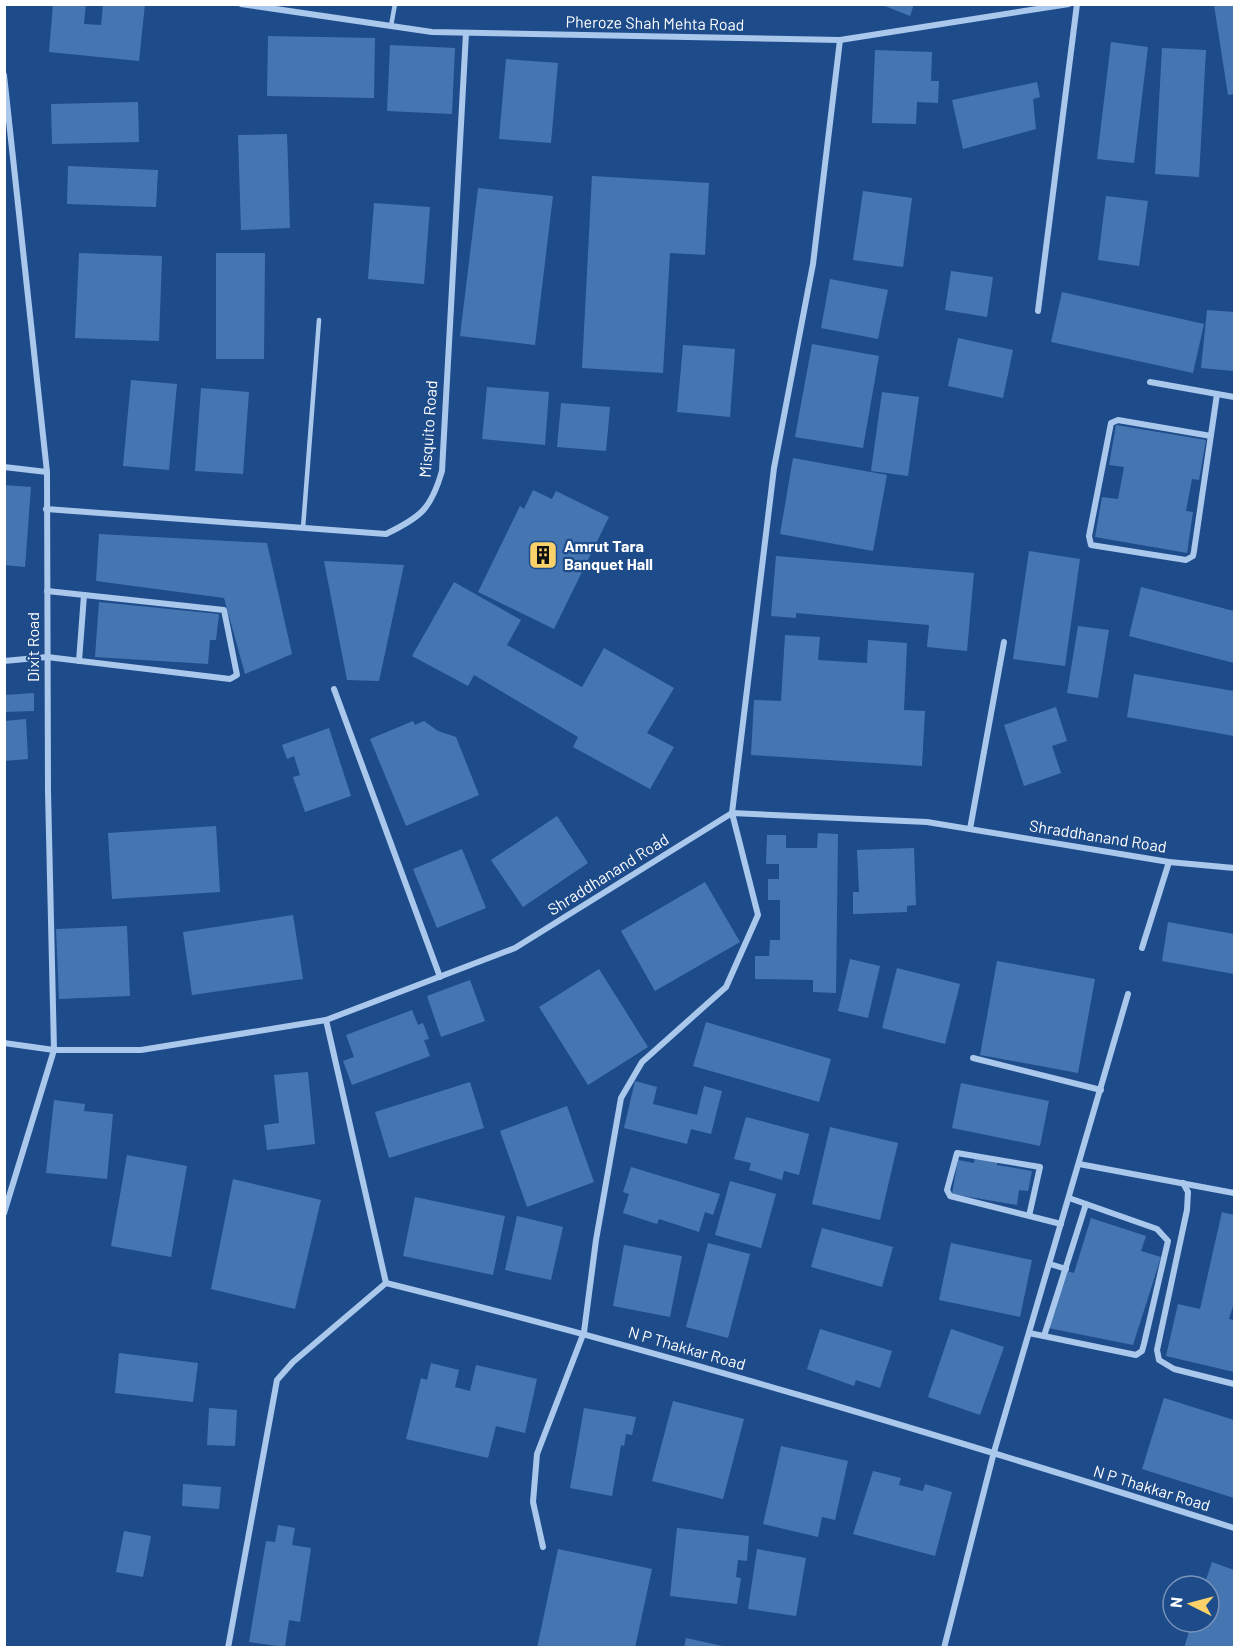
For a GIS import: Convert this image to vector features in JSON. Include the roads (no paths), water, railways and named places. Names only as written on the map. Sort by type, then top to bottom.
[{"type":"street","name":"Pheroze Shah Mehta Road","points":[[241,4],[432,32],[840,40],[1069,4]]},
{"type":"street","points":[[1038,311],[1077,4]]},
{"type":"street","name":"Misquito Road","points":[[46,509],[387,534],[417,519],[434,498],[442,471],[466,33]]},
{"type":"street","points":[[543,1547],[533,1502],[537,1454],[584,1332],[596,1240],[621,1098],[642,1062],[726,987],[758,915],[732,813],[774,468],[813,264],[840,40]]},
{"type":"street","name":"Dixit Road","points":[[4,75],[47,472],[46,591],[54,1050],[4,1213]]},
{"type":"street","points":[[1150,382],[1234,397]]},
{"type":"street","points":[[1211,436],[1118,420],[1111,423],[1089,536],[1091,545],[1190,559],[1194,551],[1211,436],[1217,394]]},
{"type":"street","points":[[4,467],[47,472]]},
{"type":"street","points":[[4,661],[47,657],[230,679],[237,672],[224,610],[46,591]]},
{"type":"street","points":[[79,661],[84,595]]},
{"type":"street","points":[[970,829],[1004,642]]},
{"type":"street","points":[[334,689],[440,977]]},
{"type":"street","name":"Shraddhanand Road","points":[[4,1043],[54,1050],[141,1050],[326,1020],[515,948],[732,813],[927,822],[1169,862],[1234,868]]},
{"type":"street","points":[[1142,948],[1169,862]]},
{"type":"street","points":[[944,1647],[994,1452],[1128,994]]},
{"type":"street","points":[[228,1647],[277,1380],[293,1362],[386,1282],[326,1020]]},
{"type":"street","points":[[973,1058],[1101,1090]]},
{"type":"street","points":[[1029,1216],[1040,1167],[957,1153],[948,1190],[950,1196],[1029,1216],[1061,1224]]},
{"type":"street","points":[[1079,1164],[1234,1193]]},
{"type":"street","points":[[1183,1183],[1188,1192],[1187,1210],[1157,1350],[1160,1360],[1174,1369],[1234,1384]]},
{"type":"street","points":[[1029,1333],[1128,1354],[1136,1355],[1142,1351],[1168,1250],[1168,1241],[1157,1229],[1069,1198]]},
{"type":"street","points":[[1044,1336],[1086,1204]]},
{"type":"street","points":[[1050,1263],[1066,1269]]},
{"type":"street","name":"N P Thakkar Road","points":[[386,1282],[584,1332],[994,1452],[1234,1528]]},
{"type":"lane","points":[[391,26],[394,4]]},
{"type":"lane","points":[[303,528],[319,320]]},
{"type":"place","name":"Amrut Tara Banquet Hall","points":[[543,555]]}]
